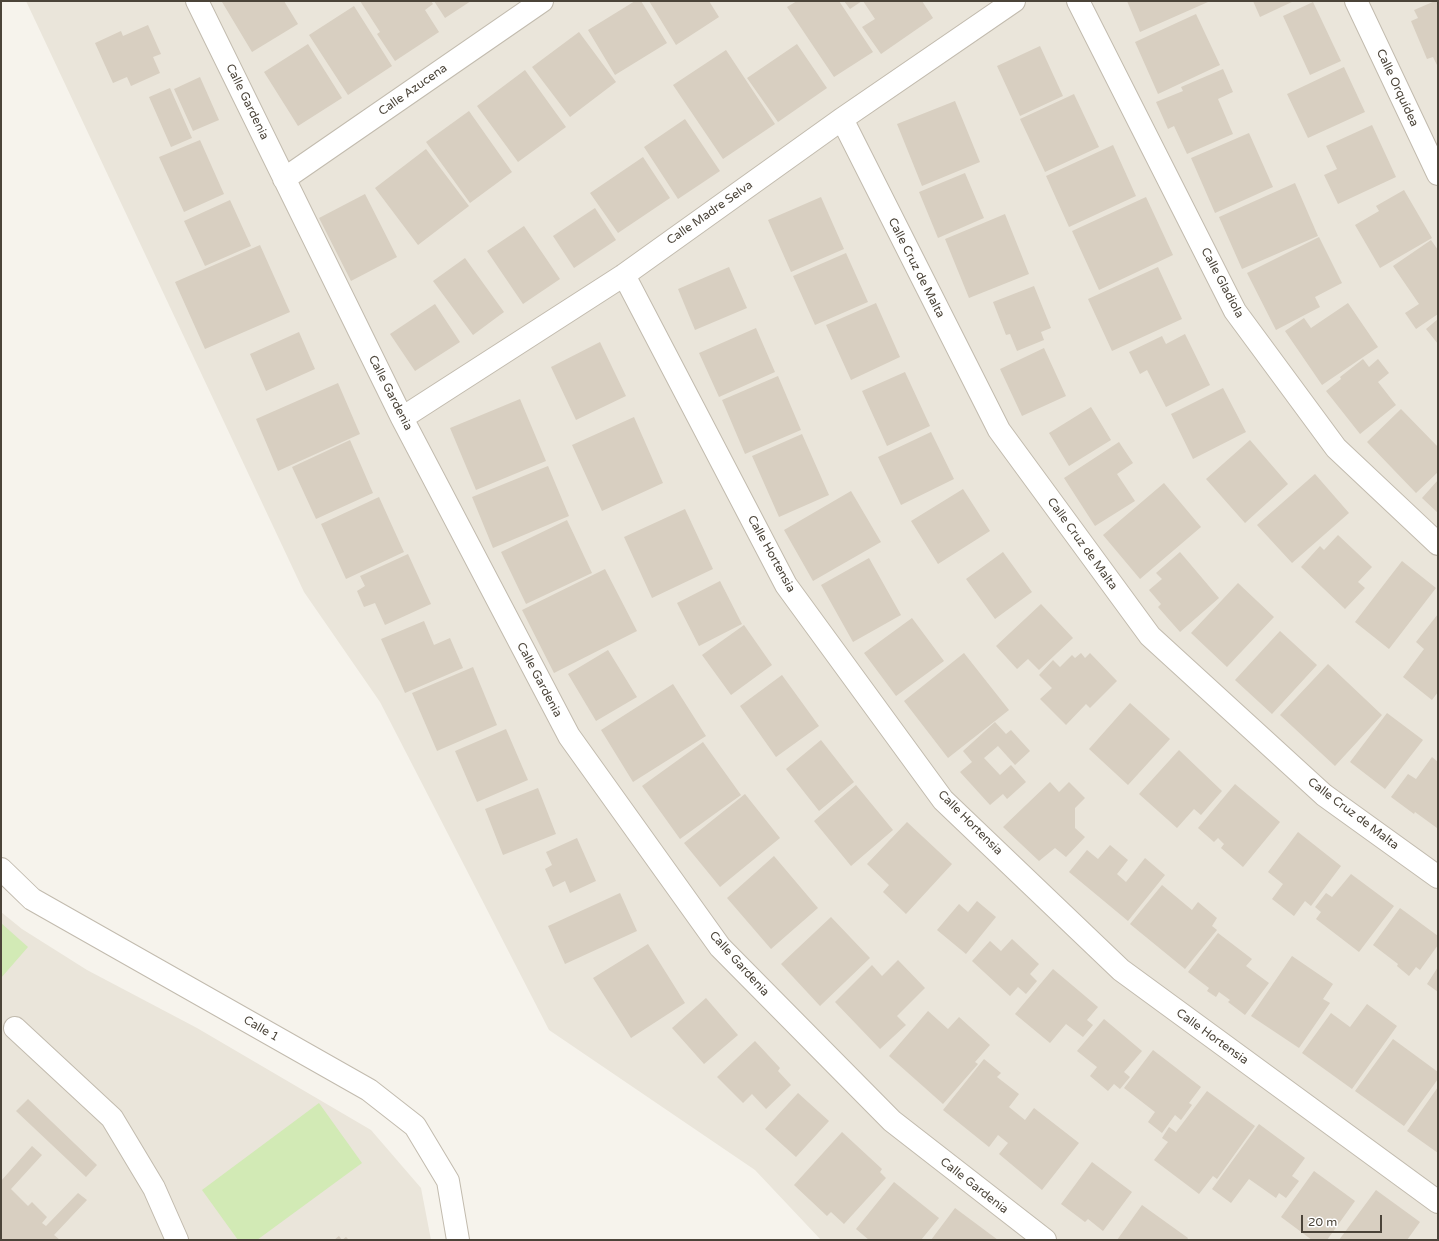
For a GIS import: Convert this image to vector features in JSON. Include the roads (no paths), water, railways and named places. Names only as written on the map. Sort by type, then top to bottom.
[{"type":"street","name":"Calle Gardenia","points":[[197,1],[402,418],[568,736],[720,947],[892,1121],[1045,1240]]},
{"type":"street","name":"Calle Azucena","points":[[284,179],[542,1]]},
{"type":"street","name":"Calle Madre Selva","points":[[402,418],[624,275],[842,119],[1014,1]]},
{"type":"street","name":"Calle Gladiola","points":[[1078,1],[1235,311],[1336,448],[1438,544]]},
{"type":"street","name":"Calle Orquídea","points":[[1356,1],[1438,174]]},
{"type":"street","name":"Calle Cruz de Malta","points":[[842,119],[998,430],[1150,636],[1324,796],[1438,877]]},
{"type":"street","name":"Calle Hortensia","points":[[624,275],[786,585],[943,800],[1121,970],[1438,1202]]},
{"type":"street","name":"Calle 1","points":[[1,868],[32,899],[369,1090],[415,1126],[448,1181],[458,1240]]},
{"type":"street","points":[[15,1028],[112,1118],[154,1188],[178,1240]]}]
